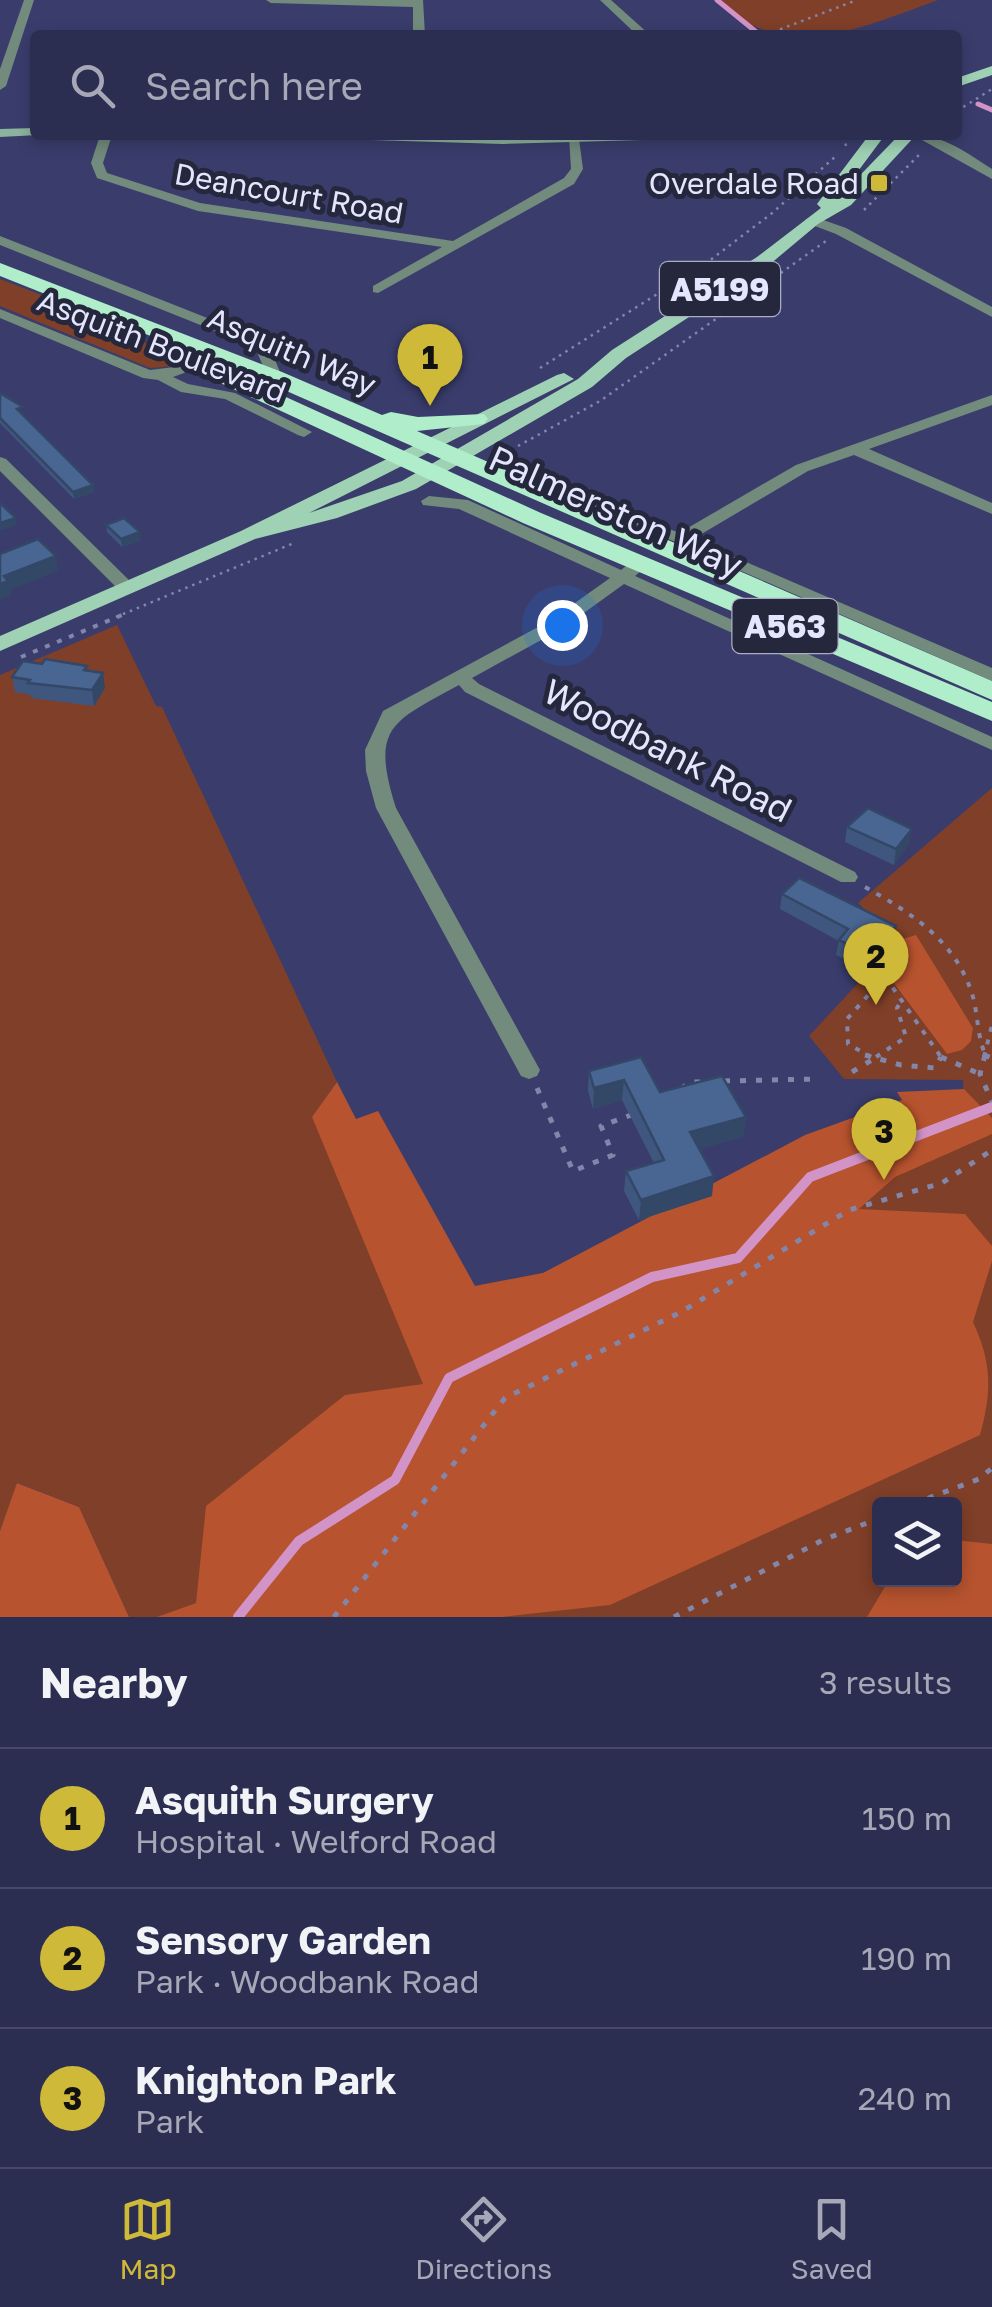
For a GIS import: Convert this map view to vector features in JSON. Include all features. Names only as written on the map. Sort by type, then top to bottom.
[{"type":"highway","name":"Asquith Way","points":[[0,268],[274,377],[454,458]]},
{"type":"highway","name":"Asquith Way","points":[[100,310],[190,359],[431,472]]},
{"type":"highway","name":"A563","points":[[349,410],[418,424],[476,419]]},
{"type":"highway","name":"Palmerston Way","points":[[454,458],[992,691]]},
{"type":"highway","name":"Palmerston Way","points":[[431,472],[632,570],[992,712]]},
{"type":"highway","points":[[585,516],[642,552],[632,570]]},
{"type":"main road","points":[[962,84],[991,70]]},
{"type":"main road","name":"A5199","points":[[248,535],[330,514],[431,472],[585,383],[619,354],[845,201],[903,140]]},
{"type":"main road","name":"A5199","points":[[815,218],[857,141]]},
{"type":"main road","name":"A5199","points":[[9,651],[127,588],[248,535],[476,419],[619,354]]},
{"type":"street","points":[[0,86],[29,0]]},
{"type":"street","points":[[271,0],[418,2],[419,30]]},
{"type":"street","points":[[605,0],[638,30]]},
{"type":"street","points":[[0,133],[30,132]]},
{"type":"street","name":"Deancourt Road","points":[[104,140],[97,163],[102,175],[161,197],[273,220],[454,245]]},
{"type":"street","points":[[378,289],[572,178],[578,164],[573,140]]},
{"type":"street","points":[[917,140],[956,154],[992,174]]},
{"type":"street","points":[[815,218],[992,313]]},
{"type":"street","name":"Asquith Boulevard","points":[[0,240],[253,341],[264,350],[274,377]]},
{"type":"street","name":"Asquith Boulevard","points":[[0,313],[148,374],[162,375],[172,386],[185,391],[226,394],[304,432]]},
{"type":"street","points":[[162,375],[180,370],[190,359]]},
{"type":"street","points":[[680,540],[802,468],[992,400]]},
{"type":"street","points":[[852,448],[992,509]]},
{"type":"street","points":[[0,462],[127,588]]},
{"type":"street","points":[[560,488],[992,675]]},
{"type":"street","points":[[429,502],[462,504],[632,570],[992,744]]},
{"type":"street","points":[[529,1070],[386,808],[373,768],[376,736],[390,715],[429,690],[462,678],[557,624],[632,570]]},
{"type":"street","name":"Woodbank Road","points":[[462,678],[472,688],[848,877]]},
{"type":"path","points":[[782,30],[857,0]]},
{"type":"path","points":[[830,3],[835,8]]},
{"type":"path","points":[[962,107],[992,89]]},
{"type":"path","points":[[532,373],[740,239],[842,151],[846,140]]},
{"type":"path","points":[[9,651],[306,538]]},
{"type":"path","points":[[848,877],[944,938],[962,966],[979,1014],[984,1057]]},
{"type":"path","points":[[941,1057],[935,1068],[924,1068],[871,1056],[848,1044],[847,1019],[882,981],[892,985],[941,1057],[980,1074]]},
{"type":"path","points":[[852,1072],[871,1056],[902,1044],[906,1038],[898,1008],[903,1000]]},
{"type":"path","points":[[992,1025],[980,1074],[992,1102]]},
{"type":"path","points":[[984,1057],[992,1058]]},
{"type":"path","points":[[529,1070],[574,1172],[613,1155],[601,1126],[650,1108]]},
{"type":"path","points":[[677,1092],[688,1082],[816,1079]]},
{"type":"path","points":[[334,1617],[504,1398],[681,1312],[849,1210],[942,1183],[992,1150]]},
{"type":"path","points":[[930,1497],[978,1478],[992,1468]]},
{"type":"path","points":[[674,1617],[823,1540],[872,1521]]},
{"type":"shaded area","points":[[720,0],[938,0],[848,30],[766,30],[744,20]]},
{"type":"shaded area","points":[[0,279],[91,314],[177,360],[178,366],[150,368],[0,306]]},
{"type":"shaded area","points":[[117,625],[156,706],[162,707],[337,1082],[312,1118],[475,1286],[543,1273],[587,1252],[964,1107],[963,1080],[844,1079],[809,1036],[898,940],[858,903],[992,788],[992,1617],[129,1617],[79,1507],[18,1483],[0,1531],[0,675]]},
{"type":"shaded area","points":[[916,935],[973,1028],[971,1041],[962,1050],[947,1054],[884,970],[899,940]]},
{"type":"shaded area","points":[[337,1082],[356,1119],[378,1111],[475,1286],[543,1273],[805,1135],[902,1100],[897,1092],[964,1089],[992,1118],[992,1134],[895,1177],[859,1209],[965,1214],[992,1246],[992,1261],[973,1322],[988,1377],[980,1435],[610,1605],[502,1617],[157,1617],[196,1603],[206,1506],[345,1395],[423,1384],[312,1117]]},
{"type":"shaded area","points":[[17,1483],[79,1507],[129,1617],[0,1617],[0,1531]]},
{"type":"shaded area","points":[[962,1541],[992,1544],[992,1617],[867,1617],[885,1587],[962,1587]]},
{"type":"building","points":[[0,393],[23,407],[17,409],[93,485],[73,492],[0,418]]},
{"type":"building","points":[[0,503],[16,518],[0,523]]},
{"type":"building","points":[[124,518],[140,532],[121,539],[106,525]]},
{"type":"building","points":[[38,539],[56,556],[4,576],[8,581],[0,584],[0,554]]},
{"type":"building","points":[[45,659],[87,666],[84,670],[103,673],[92,690],[28,683],[30,680],[12,677],[23,661],[42,664]]},
{"type":"building","points":[[868,808],[912,829],[896,849],[847,827]]},
{"type":"building","points":[[799,878],[896,926],[872,956],[839,940],[848,929],[782,894]]},
{"type":"building","points":[[641,1057],[660,1092],[722,1076],[746,1117],[690,1132],[714,1176],[641,1200],[626,1171],[664,1160],[624,1080],[594,1088],[589,1071]]},
{"type":"waterway","points":[[717,0],[754,30]]},
{"type":"waterway","points":[[978,104],[992,110]]},
{"type":"waterway","points":[[238,1617],[299,1541],[395,1480],[449,1378],[652,1277],[738,1258],[810,1177],[992,1107]]},
{"type":"place","name":"Overdale Road","points":[[879,183]]},
{"type":"place","name":"Asquith Surgery","points":[[430,406]]},
{"type":"place","name":"Sensory Garden","points":[[876,1005]]},
{"type":"place","name":"Knighton Park","points":[[884,1180]]}]
